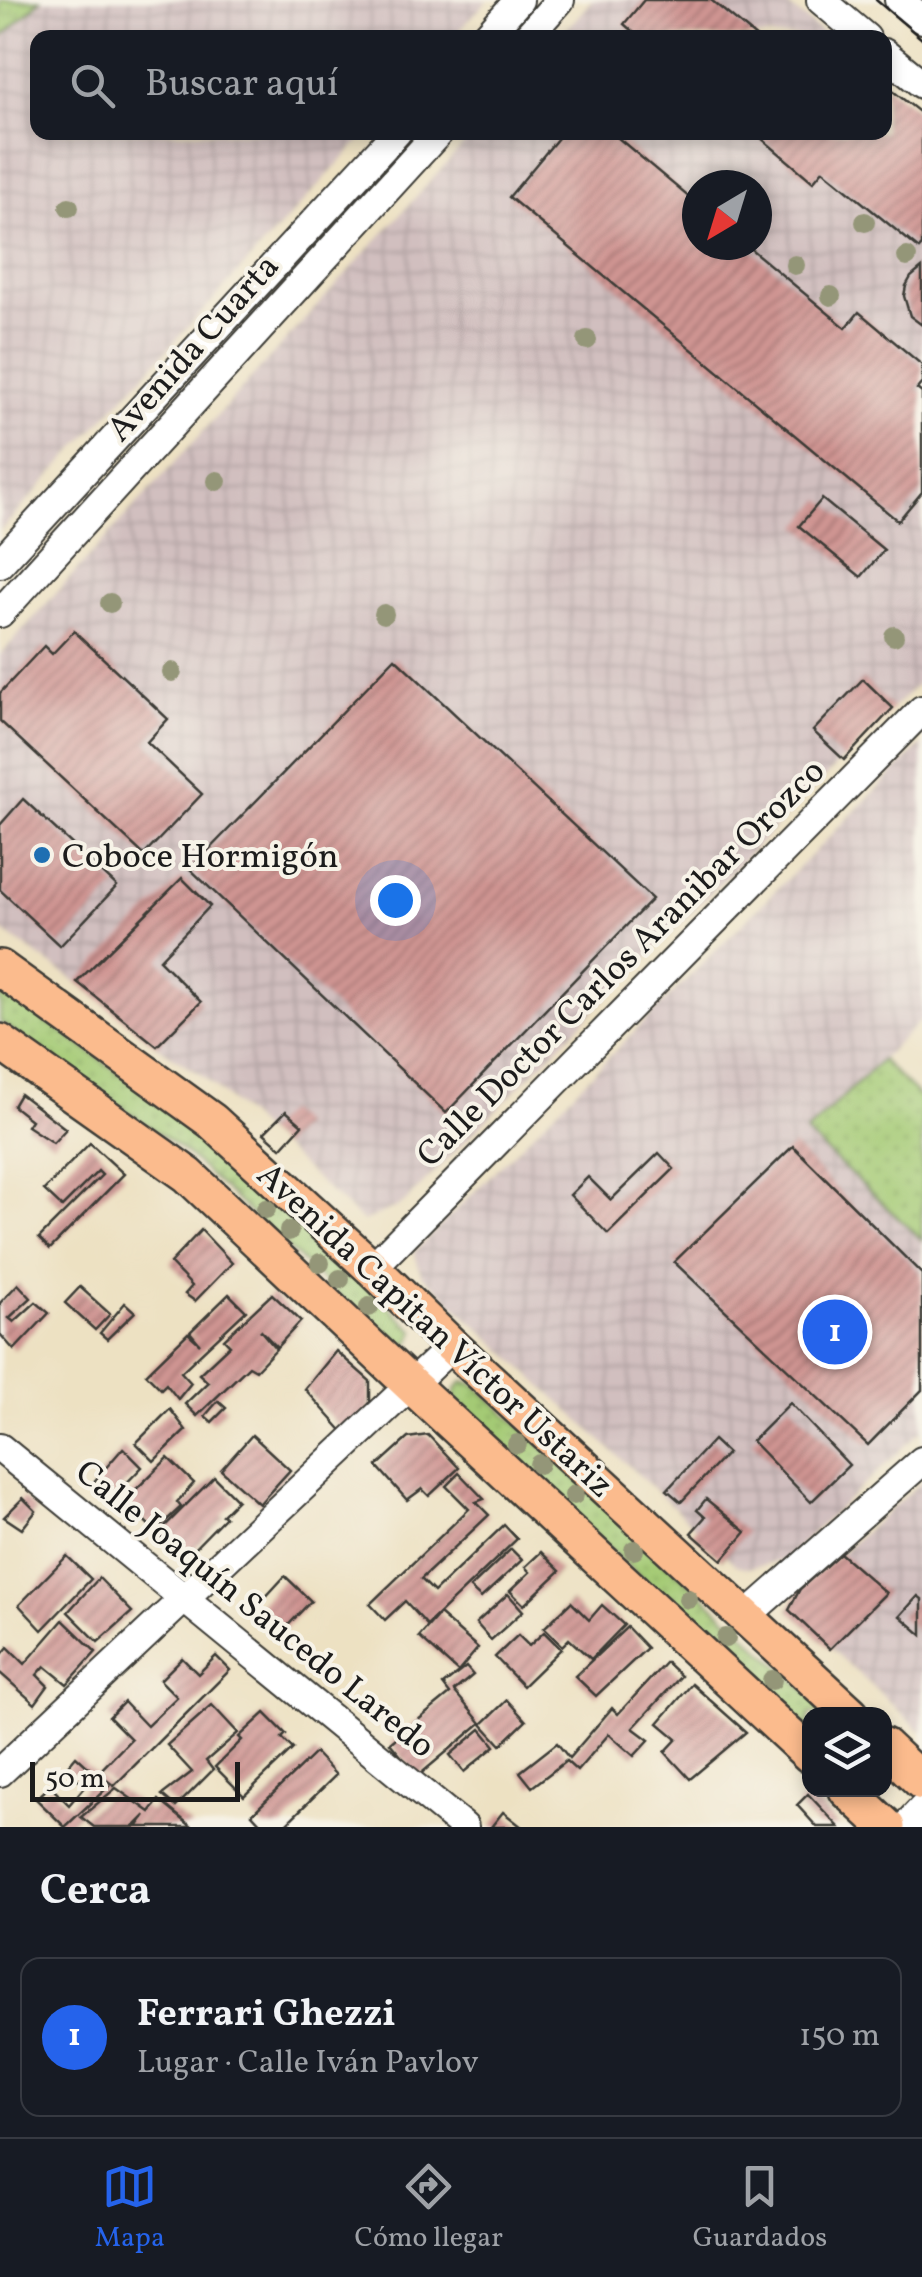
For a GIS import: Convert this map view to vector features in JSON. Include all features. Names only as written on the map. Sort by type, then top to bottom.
[{"type":"main road","name":"Avenida Capitan Víctor Ustariz","points":[[0,968],[212,1120],[844,1707]]},
{"type":"main road","name":"Avenida Capitan Víctor Ustariz","points":[[0,1042],[188,1175],[802,1748]]},
{"type":"main road","points":[[892,1754],[922,1782]]},
{"type":"main road","points":[[855,1797],[888,1827]]},
{"type":"street","points":[[492,30],[520,0]]},
{"type":"street","points":[[533,30],[560,0]]},
{"type":"street","points":[[820,0],[856,30]]},
{"type":"street","points":[[899,0],[922,19]]},
{"type":"street","points":[[892,60],[922,84]]},
{"type":"street","name":"Avenida Cuarta","points":[[0,563],[390,140]]},
{"type":"street","name":"Avenida Cuarta","points":[[0,613],[432,140]]},
{"type":"street","points":[[93,462],[118,484]]},
{"type":"street","name":"Calle Doctor Carlos Aranibar Orozco","points":[[372,1268],[922,710]]},
{"type":"street","points":[[0,1772],[452,1346]]},
{"type":"street","name":"Calle Joaquín Saucedo Laredo","points":[[0,1448],[464,1827]]},
{"type":"street","points":[[746,1616],[922,1461]]},
{"type":"street","points":[[905,1827],[922,1809]]},
{"type":"shaded area","points":[[41,0],[488,0],[460,30],[30,30],[30,140],[361,140],[0,531],[0,39]]},
{"type":"shaded area","points":[[592,0],[781,0],[818,30],[566,30]]},
{"type":"shaded area","points":[[892,90],[922,114],[922,679],[402,1205],[363,1222],[204,1077],[0,930],[0,655],[468,140],[892,140]]},
{"type":"shaded area","points":[[922,744],[922,1019],[806,1133],[922,1240],[922,1430],[783,1561],[748,1568],[736,1565],[421,1274],[414,1252]]},
{"type":"shaded area","points":[[922,1481],[922,1732],[789,1610],[800,1589]]},
{"type":"green space","points":[[0,0],[41,0],[0,39]]},
{"type":"green space","points":[[0,988],[197,1128],[415,1331],[411,1341],[402,1347],[393,1346],[181,1149],[0,1022]]},
{"type":"green space","points":[[881,1060],[922,1099],[922,1240],[806,1133]]},
{"type":"green space","points":[[464,1381],[475,1385],[823,1707],[802,1707],[802,1726],[457,1408],[458,1387]]},
{"type":"building","points":[[644,0],[711,0],[747,30],[631,30],[624,24]]},
{"type":"building","points":[[892,90],[922,114],[919,249],[823,170],[813,182],[763,140],[892,140]]},
{"type":"building","points":[[556,140],[621,140],[682,191],[682,260],[764,260],[846,328],[859,312],[922,365],[922,383],[917,389],[922,393],[922,492],[898,521],[509,197]]},
{"type":"building","points":[[922,268],[922,325],[910,316],[904,296],[911,277]]},
{"type":"building","points":[[822,499],[884,550],[861,577],[799,526]]},
{"type":"building","points":[[74,631],[168,719],[147,742],[202,794],[144,855],[0,721],[0,693],[44,646],[52,654]]},
{"type":"building","points":[[395,658],[652,899],[446,1113],[190,869]]},
{"type":"building","points":[[863,679],[893,708],[844,760],[813,731]]},
{"type":"building","name":"Coboce Hormigón","points":[[23,799],[117,886],[60,946],[0,890],[0,825]]},
{"type":"building","points":[[182,878],[210,906],[159,960],[201,1002],[157,1046],[77,982]]},
{"type":"building","points":[[20,1094],[66,1129],[53,1143],[27,1126],[31,1120],[13,1106]]},
{"type":"building","points":[[286,1111],[302,1125],[281,1148],[264,1133]]},
{"type":"building","points":[[90,1143],[124,1174],[50,1249],[39,1238],[102,1175],[98,1171],[62,1207],[44,1190]]},
{"type":"building","points":[[793,1146],[922,1274],[922,1390],[868,1445],[674,1262]]},
{"type":"building","points":[[659,1153],[674,1169],[608,1234],[570,1195],[588,1177],[611,1200]]},
{"type":"building","points":[[201,1230],[232,1263],[195,1301],[185,1294],[192,1286],[170,1263]]},
{"type":"building","points":[[18,1284],[31,1298],[9,1318],[14,1322],[36,1302],[49,1313],[14,1350],[0,1334],[0,1303]]},
{"type":"building","points":[[80,1287],[110,1314],[95,1330],[65,1303]]},
{"type":"building","points":[[229,1294],[246,1311],[181,1372],[191,1383],[178,1399],[166,1384],[161,1389],[146,1374],[188,1333],[200,1344],[190,1332]]},
{"type":"building","points":[[272,1294],[301,1321],[277,1347],[260,1330],[276,1349],[256,1370],[249,1366],[197,1416],[185,1404],[208,1382],[199,1374],[230,1345],[224,1339]]},
{"type":"building","points":[[125,1303],[135,1312],[107,1339],[100,1333]]},
{"type":"building","points":[[336,1351],[370,1381],[370,1412],[347,1436],[305,1389]]},
{"type":"building","points":[[218,1401],[226,1408],[212,1422],[205,1416]]},
{"type":"building","points":[[790,1403],[849,1465],[811,1502],[752,1441]]},
{"type":"building","points":[[170,1409],[186,1430],[154,1461],[136,1443]]},
{"type":"building","points":[[252,1435],[290,1470],[259,1504],[221,1470]]},
{"type":"building","points":[[428,1435],[459,1468],[429,1496],[422,1489],[407,1500],[377,1466],[408,1438]]},
{"type":"building","points":[[713,1440],[727,1453],[681,1502],[667,1490]]},
{"type":"building","points":[[123,1448],[142,1467],[110,1500],[91,1485]]},
{"type":"building","points":[[168,1458],[194,1483],[177,1502],[181,1507],[155,1531],[124,1501]]},
{"type":"building","points":[[459,1473],[484,1499],[476,1502],[489,1515],[421,1579],[434,1592],[504,1525],[517,1539],[427,1625],[405,1601],[385,1620],[370,1604],[469,1509],[446,1486]]},
{"type":"building","points":[[214,1477],[237,1500],[183,1560],[157,1534]]},
{"type":"building","points":[[23,1498],[36,1511],[22,1529],[4,1517]]},
{"type":"building","points":[[706,1499],[746,1532],[722,1560],[691,1533],[705,1517],[697,1510]]},
{"type":"building","points":[[511,1549],[522,1560],[481,1598],[470,1588]]},
{"type":"building","points":[[541,1552],[560,1571],[524,1605],[510,1591],[530,1572],[525,1567]]},
{"type":"building","points":[[840,1553],[886,1593],[830,1649],[789,1610],[800,1589]]},
{"type":"building","points":[[67,1556],[91,1579],[42,1630],[19,1605]]},
{"type":"building","points":[[285,1576],[311,1601],[277,1637],[251,1613]]},
{"type":"building","points":[[99,1578],[132,1612],[98,1642],[68,1612]]},
{"type":"building","points":[[508,1594],[523,1611],[491,1640],[476,1623]]},
{"type":"building","points":[[918,1596],[922,1599],[922,1635],[900,1616]]},
{"type":"building","points":[[571,1602],[589,1620],[602,1605],[624,1625],[591,1659],[569,1639],[562,1646],[544,1628]]},
{"type":"building","points":[[439,1614],[478,1648],[458,1672],[419,1637]]},
{"type":"building","points":[[63,1620],[96,1652],[67,1684],[45,1666],[37,1675],[48,1686],[35,1704],[0,1673],[0,1657],[8,1647],[25,1664]]},
{"type":"building","points":[[627,1627],[647,1648],[596,1696],[575,1676]]},
{"type":"building","points":[[544,1632],[561,1649],[523,1686],[495,1657],[518,1635],[529,1646]]},
{"type":"building","points":[[216,1656],[230,1670],[114,1786],[98,1773],[131,1739],[109,1717],[124,1702],[147,1726],[177,1697],[160,1680],[182,1658],[198,1674]]},
{"type":"building","points":[[666,1662],[681,1676],[633,1728],[649,1740],[634,1756],[609,1734],[577,1771],[566,1761],[532,1787],[520,1772],[557,1743],[569,1758],[612,1708],[618,1714]]},
{"type":"building","points":[[466,1667],[473,1675],[454,1691],[481,1723],[418,1776],[390,1743],[450,1694],[443,1685]]},
{"type":"building","points":[[692,1684],[746,1732],[690,1779],[665,1752],[677,1739],[658,1723]]},
{"type":"building","points":[[507,1700],[526,1721],[501,1745],[482,1724]]},
{"type":"building","points":[[212,1705],[238,1733],[206,1761],[213,1770],[176,1807],[162,1795],[192,1772],[167,1745]]},
{"type":"building","points":[[265,1713],[286,1734],[282,1738],[293,1749],[244,1796],[215,1767]]},
{"type":"building","points":[[481,1729],[495,1746],[464,1772],[450,1755]]},
{"type":"building","points":[[315,1753],[336,1775],[283,1827],[264,1827],[252,1814]]},
{"type":"building","points":[[76,1756],[109,1786],[65,1827],[36,1799],[50,1786],[69,1805],[85,1786],[66,1768]]},
{"type":"building","points":[[116,1788],[150,1812],[159,1800],[192,1827],[137,1827],[146,1815],[134,1827],[94,1827],[81,1817]]},
{"type":"building","points":[[811,1797],[839,1827],[817,1827],[797,1805]]},
{"type":"building","points":[[503,1812],[522,1827],[491,1827]]},
{"type":"tram line","points":[[876,0],[922,39]]},
{"type":"place","name":"Coboce Hormigón","points":[[42,855]]},
{"type":"place","name":"Ferrari Ghezzi","points":[[835,1332]]}]
